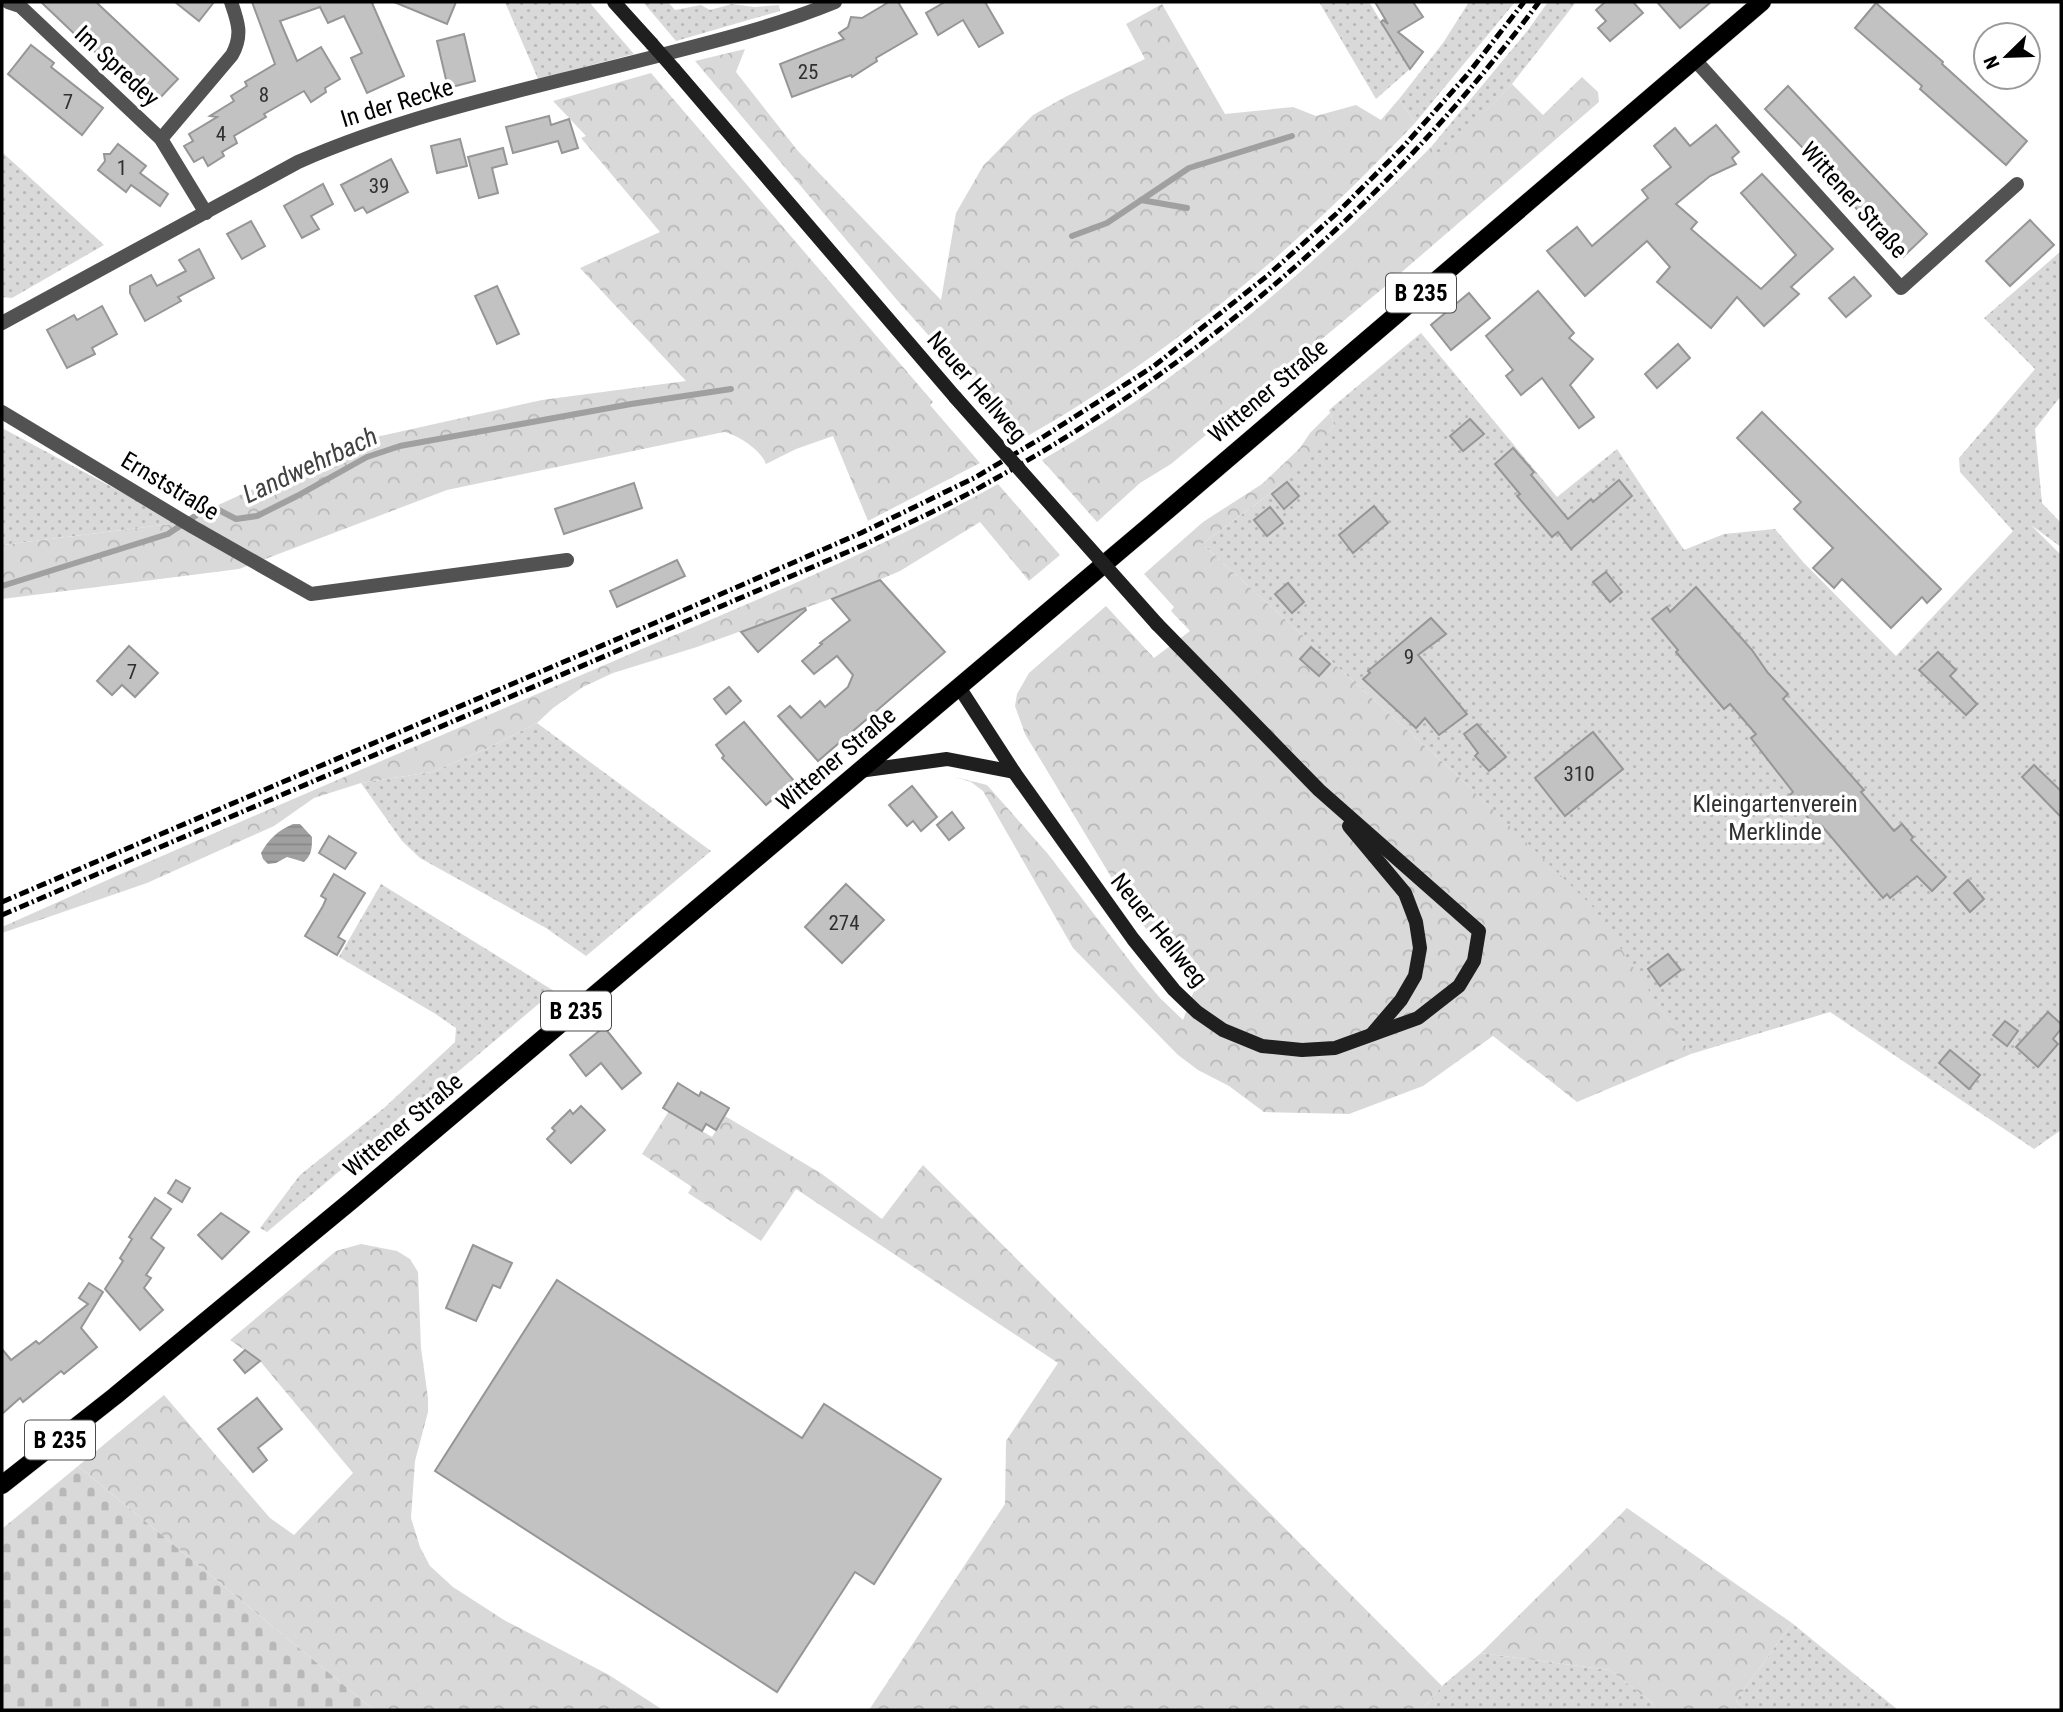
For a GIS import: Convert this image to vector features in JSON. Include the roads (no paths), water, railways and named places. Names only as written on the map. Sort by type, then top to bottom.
[{"type":"main road","name":"Neuer Hellweg","points":[[614,2],[955,397],[1157,624],[1319,790],[1405,892],[1416,922],[1420,948],[1415,976],[1401,1000],[1372,1035]]},
{"type":"main road","name":"Wittener Straße","points":[[2,1484],[352,1200],[1762,2]]},
{"type":"main road","name":"Neuer Hellweg","points":[[959,687],[1014,772],[1133,939],[1174,990],[1197,1012],[1223,1030],[1262,1046],[1302,1050],[1335,1048],[1418,1018],[1459,986],[1474,961],[1479,931],[1319,790]]},
{"type":"main road","points":[[859,771],[947,759],[1014,772]]},
{"type":"street","name":"Im Spredey","points":[[8,2],[20,6],[161,139],[206,213]]},
{"type":"street","name":"Im Spredey","points":[[161,139],[232,55],[238,43],[239,25],[230,2]]},
{"type":"street","name":"In der Recke","points":[[2,323],[298,162],[388,126],[731,37],[835,2]]},
{"type":"street","name":"Wittener Straße","points":[[1695,60],[1901,288],[2017,184]]},
{"type":"street","name":"Ernststraße","points":[[2,412],[193,527],[311,594],[566,560]]},
{"type":"waterway","name":"Landwehrbach","points":[[1072,236],[1107,223],[1189,168],[1292,136]]},
{"type":"waterway","points":[[1141,200],[1187,208]]},
{"type":"waterway","name":"Landwehrbach","points":[[2,586],[168,534],[204,510],[215,508],[236,519],[257,516],[367,457],[400,446],[631,404],[731,389]]},
{"type":"railway","points":[[2,902],[861,533],[976,477],[1154,366],[1267,276],[1336,214],[1403,147],[1467,75],[1524,2]]},
{"type":"railway","points":[[2,915],[866,544],[970,493],[1064,438],[1142,387],[1216,332],[1288,273],[1356,210],[1421,144],[1482,75],[1539,2]]},
{"type":"park label","name":"Kleingartenverein Merklinde","points":[[1775,818]]}]
